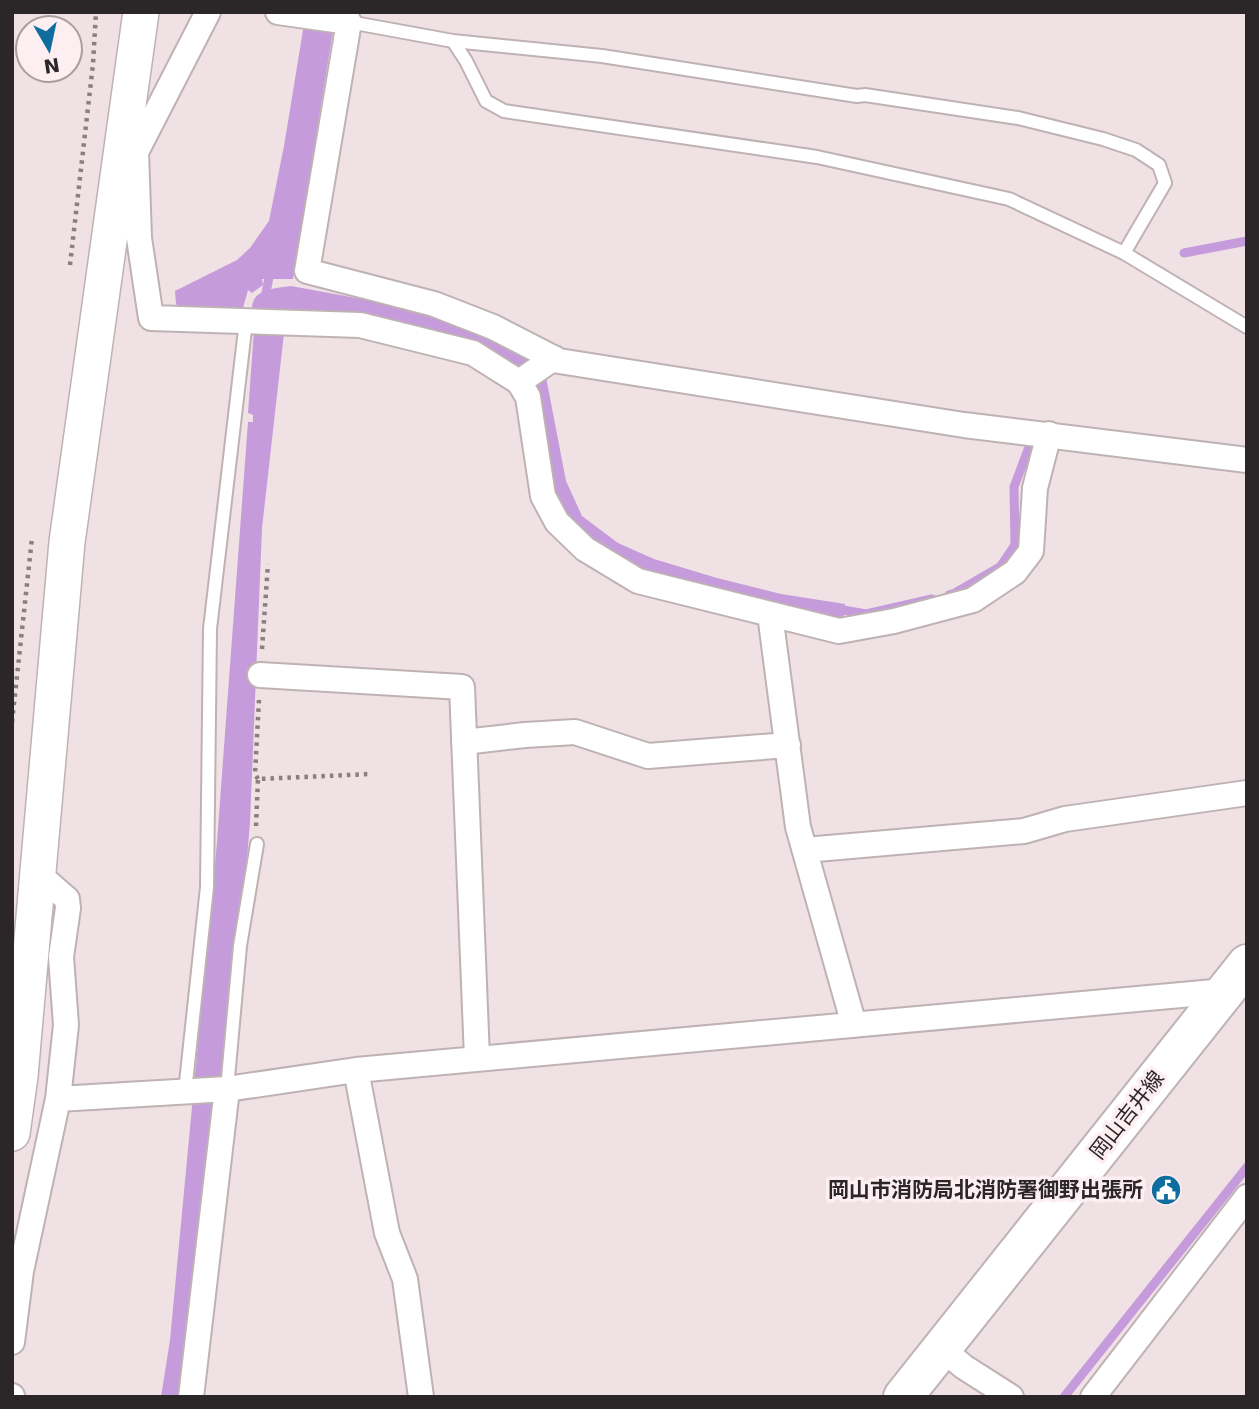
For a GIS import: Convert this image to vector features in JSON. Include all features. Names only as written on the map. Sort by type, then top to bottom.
[{"type":"main road","name":"岡山吉井線","points":[[903,1397],[1236,978]]},
{"type":"street","points":[[12,1133],[20,1076],[67,542],[129,149],[141,12]]},
{"type":"street","points":[[208,12],[129,149],[151,318],[359,324],[472,353],[519,382],[528,397],[542,496],[557,522],[584,549],[638,580],[839,631],[894,621],[973,600],[1015,572],[1031,551],[1035,488],[1049,434]]},
{"type":"street","points":[[278,12],[346,18],[307,271],[434,304],[494,327],[559,361],[964,425],[1247,460]]},
{"type":"street","points":[[519,382],[554,358]]},
{"type":"street","points":[[770,614],[799,827],[854,1025]]},
{"type":"street","points":[[260,675],[462,687],[477,1058]]},
{"type":"street","points":[[464,742],[575,732],[648,756],[788,745]]},
{"type":"street","points":[[805,850],[1024,831],[1065,818],[1247,793]]},
{"type":"street","points":[[12,1342],[17,1270],[58,1099],[66,1025],[61,957],[67,899],[36,872]]},
{"type":"street","points":[[58,1099],[225,1089],[356,1070],[854,1025],[1236,978]]},
{"type":"street","points":[[356,1070],[387,1234],[405,1279],[421,1397]]},
{"type":"street","points":[[191,1397],[225,1089]]},
{"type":"street","points":[[1103,1392],[1247,1197]]},
{"type":"street","points":[[942,1348],[964,1367],[1011,1397]]},
{"type":"lane","points":[[346,18],[386,21],[453,41],[602,56],[1018,118],[1102,139],[1136,150],[1159,164],[1165,183],[1124,253]]},
{"type":"lane","points":[[453,41],[486,102],[504,111],[817,157],[1009,199],[1124,253],[1247,327]]},
{"type":"lane","points":[[187,1092],[207,887],[211,629],[246,321]]},
{"type":"lane","points":[[225,1089],[240,946],[257,845]]},
{"type":"path","points":[[93,64],[96,12]]},
{"type":"path","points":[[257,845],[256,774],[268,564]]},
{"type":"path","points":[[258,779],[370,774]]},
{"type":"shaded area","points":[[306,12],[336,12],[293,279],[262,279],[263,285],[252,293],[248,290],[241,315],[182,310],[176,304],[175,291],[237,260],[250,248],[269,221]]},
{"type":"shaded area","points":[[291,286],[446,318],[519,352],[546,377],[566,481],[582,516],[618,543],[654,559],[781,594],[845,604],[843,623],[726,595],[726,589],[716,587],[714,592],[650,578],[561,520],[531,390],[416,328],[284,333],[262,528],[245,883],[229,985],[224,1065],[182,1397],[161,1397],[170,1340],[217,842],[248,422],[253,422],[253,415],[248,413],[254,330],[252,308],[253,301],[263,292]]},
{"type":"waterway","points":[[1184,253],[1247,241]]},
{"type":"waterway","points":[[265,298],[271,267]]},
{"type":"waterway","points":[[949,595],[1000,567],[1015,545],[1014,487],[1029,447]]},
{"type":"waterway","points":[[832,608],[866,614],[932,599]]},
{"type":"waterway","points":[[1064,1397],[1247,1167]]},
{"type":"place","name":"岡山市消防局北消防署御野出張所","points":[[1166,1190]]}]
